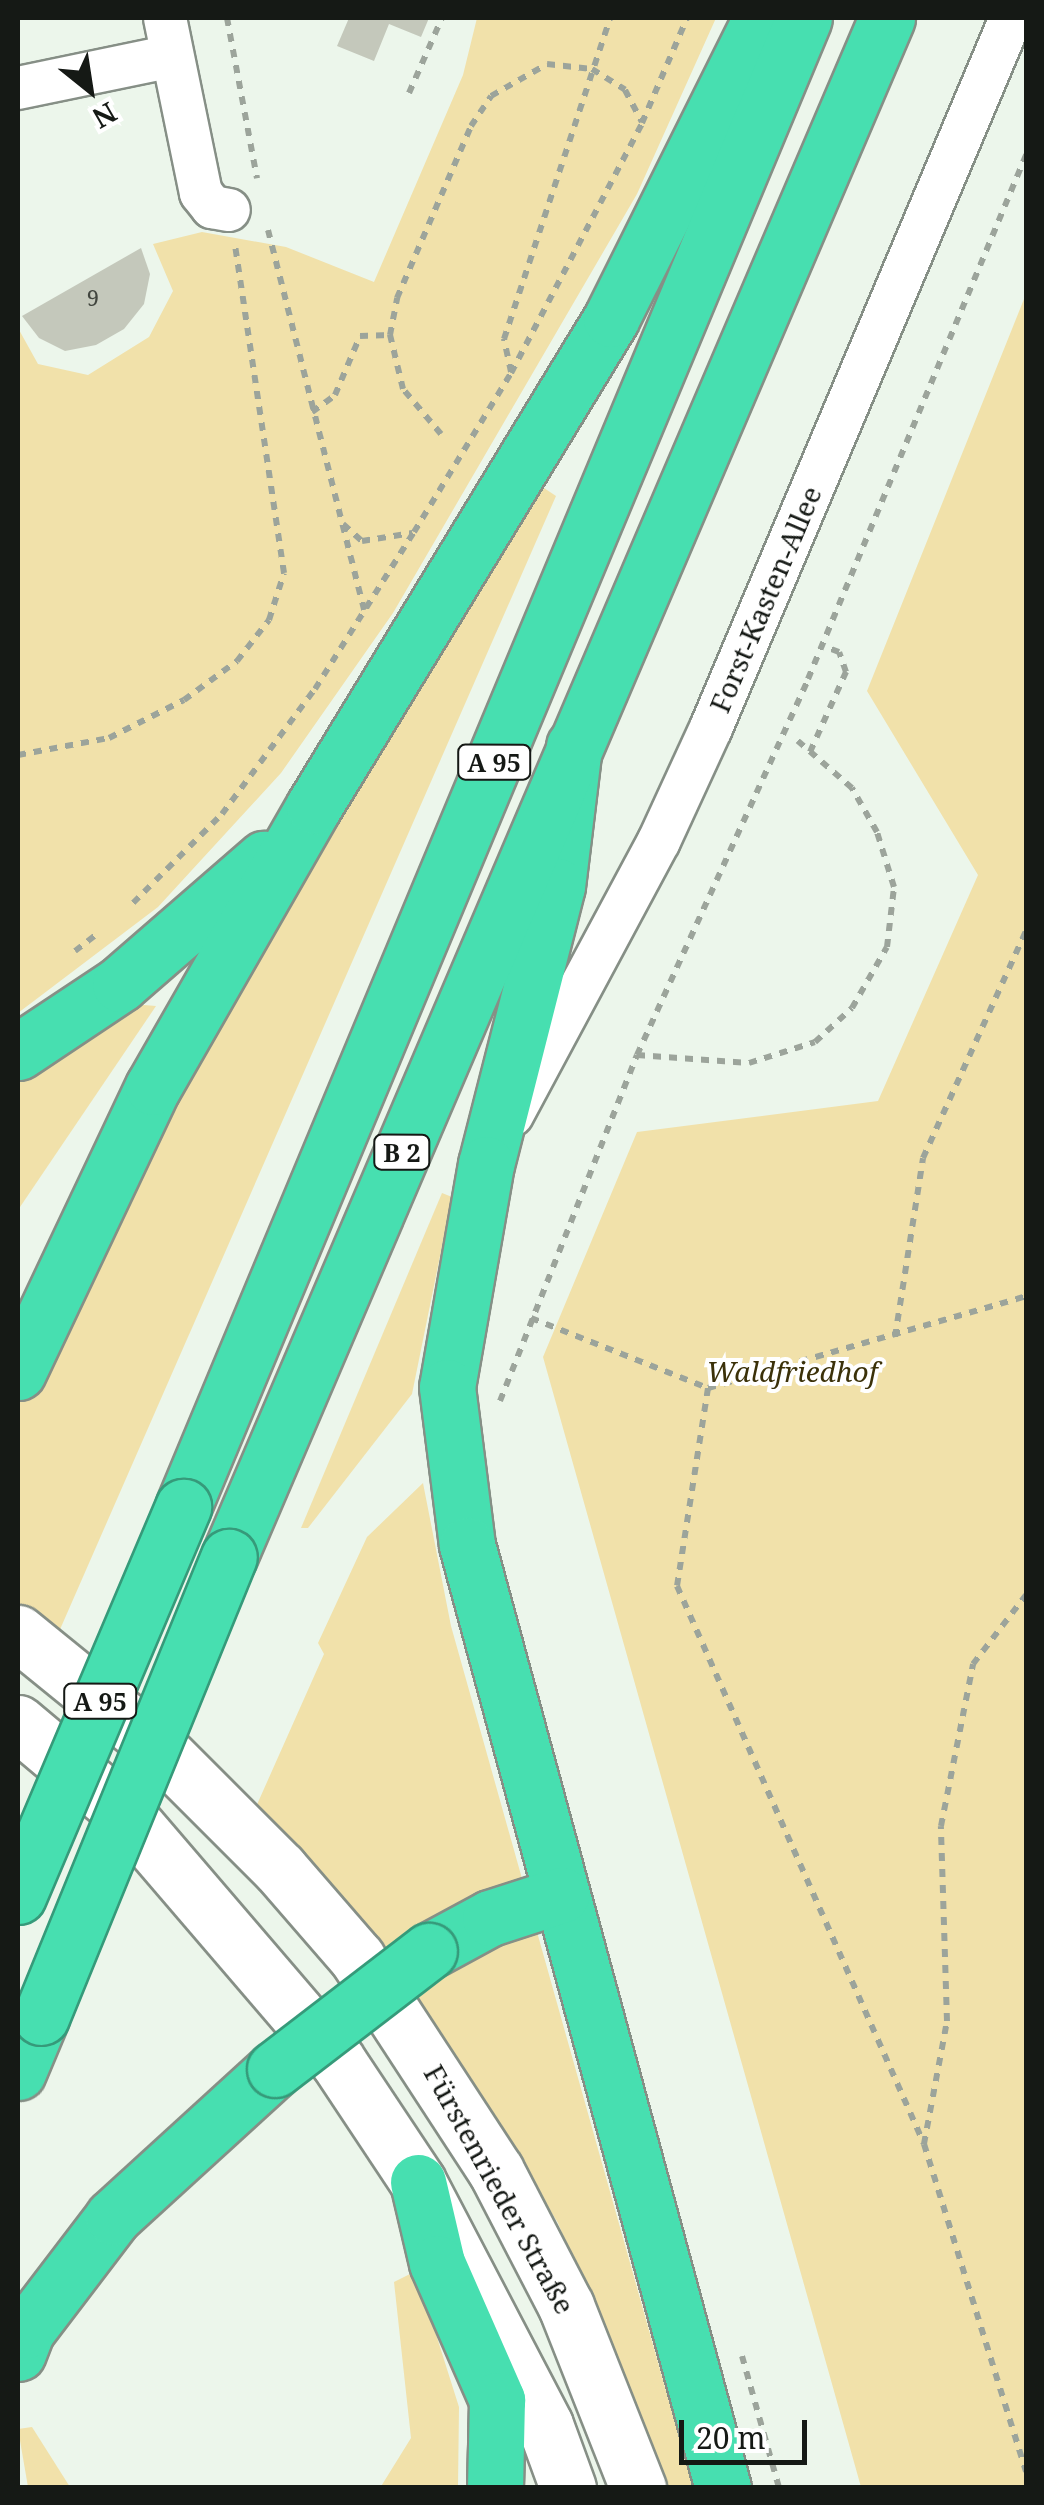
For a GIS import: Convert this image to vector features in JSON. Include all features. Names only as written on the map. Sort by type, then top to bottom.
[{"type":"highway","points":[[18,1372],[153,1087],[314,806],[611,319],[761,18]]},
{"type":"highway","name":"A 95","points":[[18,1896],[804,18]]},
{"type":"highway","points":[[723,2488],[466,1544],[447,1386],[486,1164],[556,886],[574,746],[888,18]]},
{"type":"highway","name":"B 2","points":[[18,2072],[229,1558],[574,746]]},
{"type":"highway","points":[[18,1052],[120,984],[208,911],[314,806]]},
{"type":"highway","points":[[18,2354],[27,2330],[113,2217],[275,2069],[429,1950],[490,1918],[561,1896]]},
{"type":"highway","points":[[418,2182],[436,2263],[497,2400],[495,2488]]},
{"type":"main road","name":"Fürstenrieder Straße","points":[[18,1634],[156,1745],[280,1870],[411,2034],[496,2170],[566,2306],[638,2488]]},
{"type":"main road","points":[[18,1723],[126,1814],[337,2060],[418,2182],[545,2425],[568,2488]]},
{"type":"street","name":"Forst-Kasten-Allee","points":[[486,1164],[659,841],[1010,18]]},
{"type":"street","points":[[18,88],[169,37],[202,193],[212,207],[251,207]]},
{"type":"path","points":[[18,755],[109,738],[184,700],[237,660],[269,620],[284,573],[251,207],[226,18]]},
{"type":"path","points":[[409,94],[442,18]]},
{"type":"path","points":[[511,373],[504,339],[610,18]]},
{"type":"path","points":[[128,908],[222,814],[315,689],[414,532],[511,373],[642,123],[687,18]]},
{"type":"path","points":[[441,434],[402,389],[390,335],[431,212],[491,96],[548,64],[592,69],[625,90],[642,123]]},
{"type":"path","points":[[498,1414],[503,1383],[637,1055],[821,645],[1026,155]]},
{"type":"path","points":[[251,207],[312,412],[364,610]]},
{"type":"path","points":[[312,412],[334,395],[360,336],[390,335]]},
{"type":"path","points":[[340,521],[362,540],[414,532]]},
{"type":"path","points":[[810,752],[846,672],[839,652],[821,645]]},
{"type":"path","points":[[637,1055],[749,1063],[815,1042],[852,1008],[887,946],[894,887],[877,832],[852,788],[798,740]]},
{"type":"path","points":[[895,1338],[923,1158],[1026,930]]},
{"type":"path","points":[[59,962],[100,932]]},
{"type":"path","points":[[530,1318],[708,1388],[895,1338],[1026,1296]]},
{"type":"path","points":[[708,1388],[677,1586],[924,2144],[1026,2471]]},
{"type":"path","points":[[924,2144],[947,2021],[941,1826],[972,1664],[1026,1594]]},
{"type":"green space","points":[[477,18],[716,18],[637,194],[393,613],[281,773],[158,907],[18,1013],[18,328],[38,364],[88,375],[149,337],[173,291],[153,244],[202,232],[286,247],[374,282],[463,75]]},
{"type":"green space","name":"Waldfriedhof","points":[[1026,294],[1026,2487],[861,2487],[543,1357],[637,1132],[878,1101],[978,875],[867,691]]},
{"type":"green space","points":[[544,488],[556,496],[58,1634],[18,1604],[18,1343]]},
{"type":"green space","points":[[132,1004],[156,1006],[18,1210],[18,1074]]},
{"type":"green space","points":[[442,1193],[452,1197],[412,1394],[308,1528],[301,1528]]},
{"type":"green space","points":[[423,1483],[451,1626],[693,2487],[664,2487],[558,2223],[419,2000],[255,1809],[324,1654],[318,1643],[367,1537]]},
{"type":"green space","points":[[416,2271],[459,2407],[458,2487],[380,2488],[411,2438],[394,2282]]},
{"type":"green space","points":[[32,2427],[70,2487],[28,2487],[18,2429]]},
{"type":"building","points":[[349,18],[429,18],[421,37],[389,24],[374,61],[337,46]]},
{"type":"building","points":[[141,248],[150,274],[144,304],[124,329],[96,345],[65,351],[39,338],[22,316]]}]
